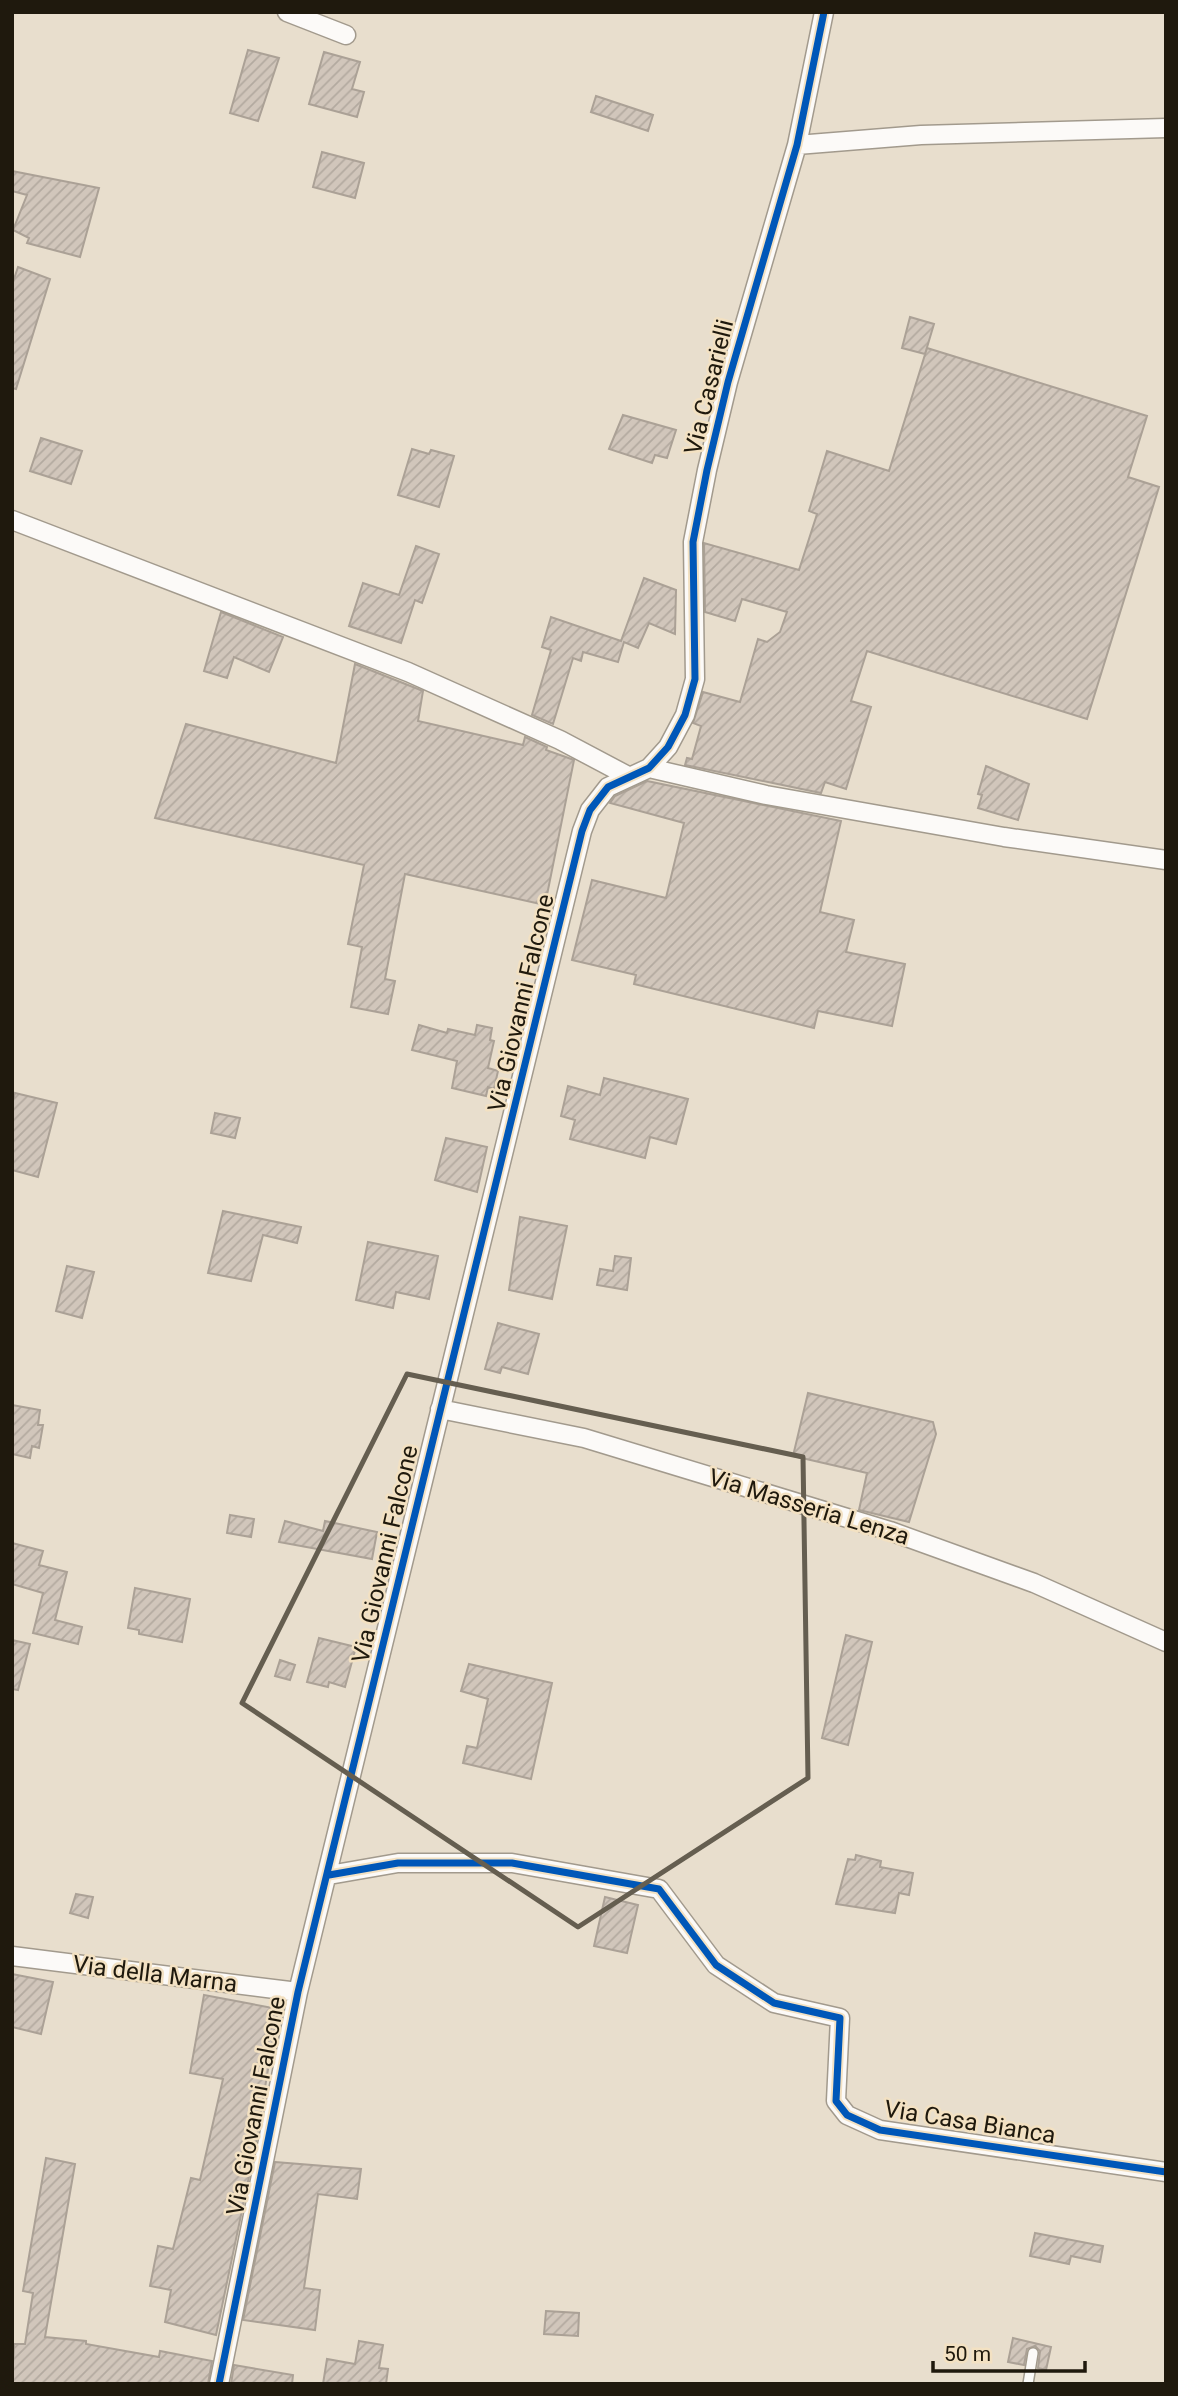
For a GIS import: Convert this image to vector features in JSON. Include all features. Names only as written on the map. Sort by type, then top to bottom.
[{"type":"street","points":[[287,12],[346,36]]},
{"type":"street","name":"Via Casarielli","points":[[649,768],[668,747],[685,715],[695,678],[693,542],[727,382],[797,145],[824,12]]},
{"type":"street","points":[[797,145],[921,135],[1166,128]]},
{"type":"street","points":[[12,520],[408,672],[582,751],[628,776]]},
{"type":"street","points":[[649,768],[766,795],[1004,836],[1166,860]]},
{"type":"street","name":"Via Giovanni Falcone","points":[[219,2384],[298,1992],[329,1875],[582,831],[590,810],[608,787],[649,768]]},
{"type":"street","name":"Via Masseria Lenza","points":[[440,1409],[584,1438],[890,1531],[1034,1583],[1166,1642]]},
{"type":"street","name":"Via Casa Bianca","points":[[329,1875],[398,1863],[512,1863],[659,1889],[716,1965],[774,2003],[840,2018],[836,2101],[847,2115],[880,2130],[1166,2172]]},
{"type":"street","name":"Via della Marna","points":[[12,1956],[298,1992]]},
{"type":"lane","points":[[1028,2384],[1033,2353]]},
{"type":"highlighted area","points":[[407,1374],[803,1457],[808,1778],[578,1927],[242,1703]]},
{"type":"building","points":[[248,50],[279,58],[258,121],[230,113]]},
{"type":"building","points":[[324,52],[360,62],[352,89],[364,92],[357,117],[309,104]]},
{"type":"building","points":[[596,96],[653,115],[648,131],[591,112]]},
{"type":"building","points":[[322,152],[364,163],[355,198],[313,187]]},
{"type":"building","points":[[12,171],[99,188],[80,257],[27,243],[29,238],[13,230],[27,195],[12,191]]},
{"type":"building","points":[[18,267],[50,279],[16,389],[12,388],[12,285]]},
{"type":"building","points":[[910,317],[934,324],[925,354],[902,348]]},
{"type":"building","points":[[927,348],[1147,416],[1128,477],[1159,487],[1087,719],[867,651],[851,701],[871,707],[846,789],[825,782],[821,793],[685,765],[687,758],[692,759],[701,726],[693,723],[703,692],[740,702],[758,639],[767,642],[780,632],[787,612],[742,599],[735,621],[705,612],[704,543],[799,570],[817,514],[809,511],[827,451],[889,471]]},
{"type":"building","points":[[623,415],[676,430],[667,458],[655,455],[652,463],[609,449]]},
{"type":"building","points":[[41,438],[82,451],[71,484],[30,471]]},
{"type":"building","points":[[412,449],[429,454],[431,450],[454,456],[439,507],[398,495]]},
{"type":"building","points":[[416,546],[439,554],[422,603],[415,600],[401,643],[349,626],[363,583],[399,595]]},
{"type":"building","points":[[644,578],[676,590],[675,634],[649,623],[638,648],[624,642],[618,662],[583,652],[581,661],[573,658],[553,724],[532,715],[551,650],[542,647],[551,617],[621,641]]},
{"type":"building","points":[[221,612],[283,637],[269,672],[234,657],[227,678],[204,671]]},
{"type":"building","points":[[355,664],[423,691],[418,721],[523,745],[525,737],[547,747],[546,750],[574,760],[545,905],[405,874],[385,979],[395,981],[388,1014],[351,1007],[362,947],[348,944],[364,865],[155,818],[186,724],[336,763]]},
{"type":"building","points":[[986,766],[1029,784],[1018,820],[978,808],[982,795],[978,794]]},
{"type":"building","points":[[647,781],[841,821],[820,912],[854,920],[846,952],[905,964],[892,1026],[818,1011],[814,1028],[634,984],[636,975],[572,960],[592,880],[666,898],[684,823],[610,803],[615,796]]},
{"type":"building","points":[[419,1025],[447,1033],[448,1029],[475,1035],[477,1025],[492,1028],[490,1040],[494,1041],[488,1068],[498,1071],[494,1089],[488,1087],[486,1096],[452,1088],[457,1061],[412,1050]]},
{"type":"building","points":[[604,1078],[688,1099],[676,1144],[650,1137],[645,1158],[570,1139],[575,1120],[561,1116],[568,1086],[600,1095]]},
{"type":"building","points":[[15,1093],[57,1103],[38,1177],[12,1170],[12,1104]]},
{"type":"building","points":[[215,1113],[240,1118],[235,1138],[211,1133]]},
{"type":"building","points":[[446,1138],[487,1147],[477,1192],[435,1180]]},
{"type":"building","points":[[223,1211],[301,1227],[297,1243],[263,1235],[251,1281],[208,1273]]},
{"type":"building","points":[[520,1217],[567,1226],[552,1299],[509,1290]]},
{"type":"building","points":[[368,1242],[438,1256],[429,1299],[396,1292],[393,1308],[356,1300]]},
{"type":"building","points":[[615,1256],[631,1258],[627,1290],[597,1285],[600,1269],[613,1271]]},
{"type":"building","points":[[67,1266],[94,1272],[82,1318],[56,1311]]},
{"type":"building","points":[[498,1323],[539,1334],[528,1374],[502,1367],[500,1373],[485,1369]]},
{"type":"building","points":[[808,1393],[933,1422],[936,1434],[909,1522],[859,1510],[867,1473],[793,1456]]},
{"type":"building","points":[[12,1405],[40,1410],[38,1425],[43,1425],[39,1448],[32,1446],[30,1458],[12,1454]]},
{"type":"building","points":[[230,1515],[254,1519],[251,1537],[227,1533]]},
{"type":"building","points":[[285,1521],[323,1531],[325,1521],[377,1532],[372,1559],[279,1542]]},
{"type":"building","points":[[12,1543],[43,1551],[39,1565],[67,1572],[55,1620],[82,1627],[78,1644],[33,1633],[43,1593],[12,1584]]},
{"type":"building","points":[[135,1588],[190,1599],[182,1642],[139,1634],[139,1630],[128,1628]]},
{"type":"building","points":[[846,1635],[872,1642],[848,1745],[822,1738]]},
{"type":"building","points":[[319,1638],[356,1647],[345,1687],[329,1682],[328,1687],[307,1682]]},
{"type":"building","points":[[12,1640],[30,1644],[18,1690],[12,1689]]},
{"type":"building","points":[[280,1660],[295,1665],[290,1680],[275,1676]]},
{"type":"building","points":[[469,1664],[552,1683],[531,1779],[463,1763],[467,1746],[477,1748],[488,1699],[461,1691]]},
{"type":"building","points":[[856,1855],[881,1861],[880,1867],[913,1873],[909,1895],[899,1893],[895,1913],[836,1904],[848,1859],[855,1860]]},
{"type":"building","points":[[76,1894],[93,1897],[88,1918],[70,1913]]},
{"type":"building","points":[[605,1897],[638,1905],[627,1953],[594,1946]]},
{"type":"building","points":[[12,1974],[53,1982],[41,2034],[12,2027]]},
{"type":"building","points":[[204,1995],[278,2009],[255,2148],[216,2335],[165,2322],[171,2290],[150,2286],[158,2246],[173,2249],[191,2178],[200,2180],[223,2079],[190,2073]]},
{"type":"building","points":[[46,2158],[75,2164],[45,2337],[86,2341],[86,2344],[159,2357],[160,2351],[212,2361],[208,2384],[12,2384],[14,2344],[25,2344],[33,2293],[23,2291]]},
{"type":"building","points":[[275,2162],[361,2169],[357,2199],[318,2194],[304,2288],[320,2290],[315,2330],[243,2320]]},
{"type":"building","points":[[1035,2233],[1103,2246],[1100,2262],[1071,2256],[1069,2264],[1030,2256]]},
{"type":"building","points":[[546,2311],[579,2313],[578,2336],[544,2334]]},
{"type":"building","points":[[1013,2338],[1051,2347],[1046,2370],[1038,2368],[1040,2351],[1035,2346],[1027,2349],[1024,2365],[1008,2362]]},
{"type":"building","points":[[359,2341],[383,2345],[379,2368],[388,2369],[386,2384],[323,2384],[327,2359],[355,2364]]},
{"type":"building","points":[[234,2365],[293,2375],[292,2384],[231,2384]]},
{"type":"cycle path","points":[[219,2384],[298,1992],[582,831],[590,810],[608,787],[649,768],[668,747],[685,715],[695,679],[693,542],[728,382],[797,145],[824,12]]},
{"type":"cycle path","points":[[329,1875],[398,1863],[512,1863],[659,1889],[716,1965],[774,2003],[840,2018],[836,2101],[847,2115],[880,2130],[1166,2172]]}]
